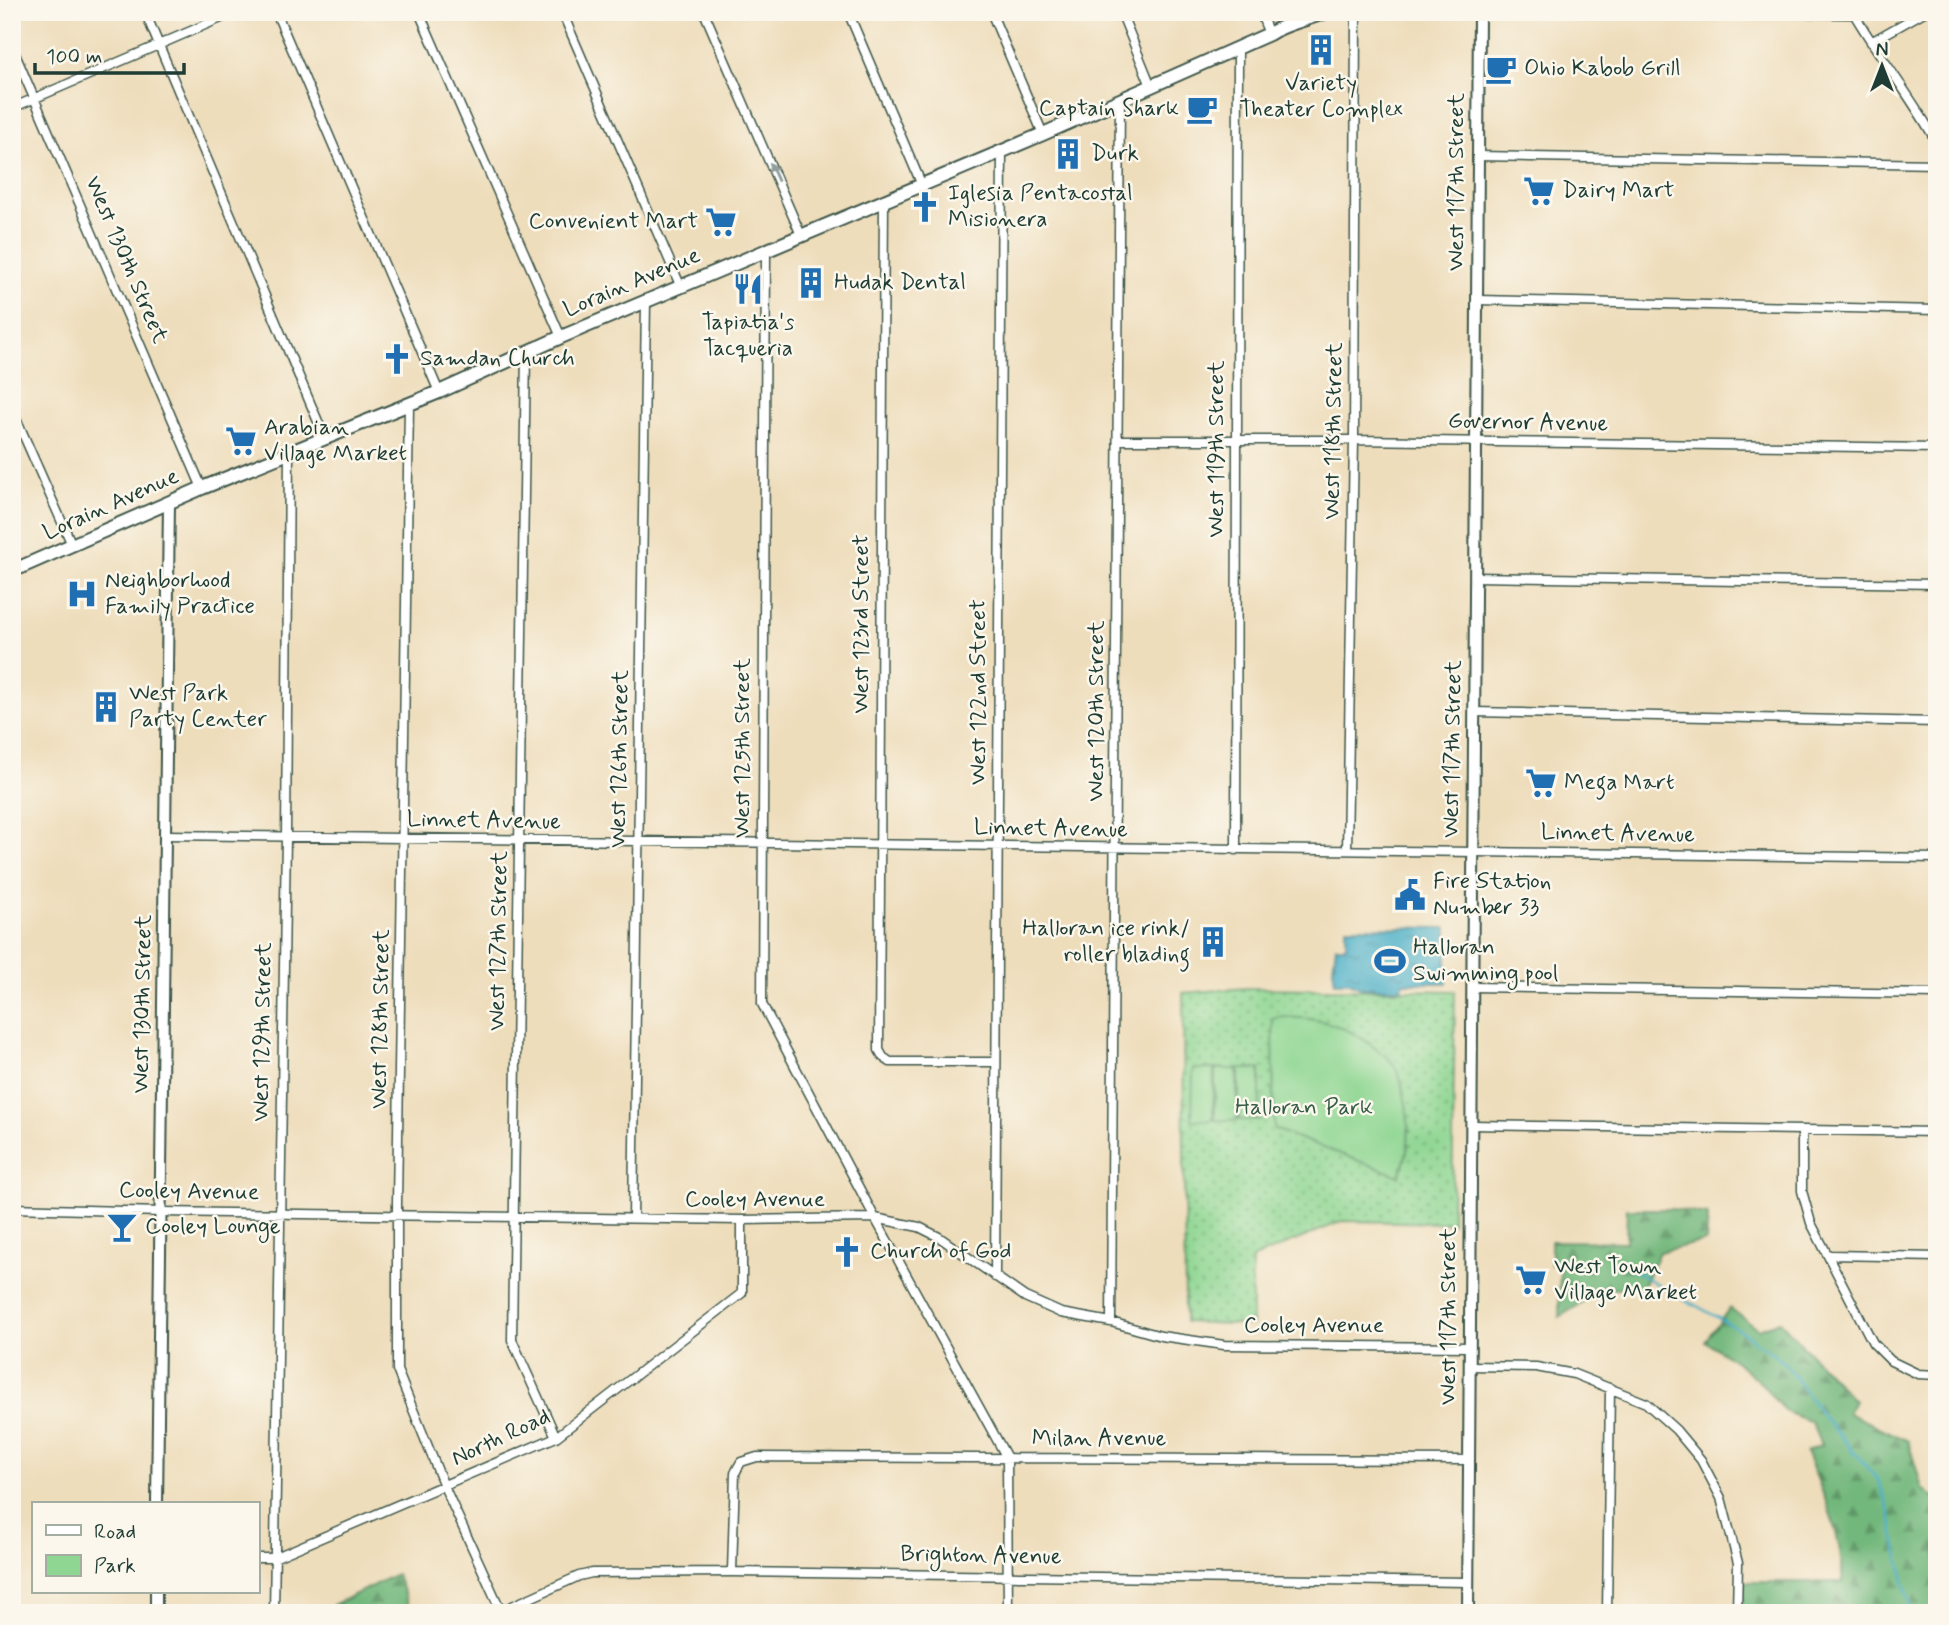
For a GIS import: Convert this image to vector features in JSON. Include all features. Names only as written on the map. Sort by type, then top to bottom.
[{"type":"main road","name":"Lorain Avenue","points":[[12,571],[202,488],[409,405],[680,285],[1120,101],[1269,34],[1282,25],[1298,23],[1326,12]]},
{"type":"main road","name":"West 117th Street","points":[[1468,1613],[1479,12]]},
{"type":"main road","name":"West 130th Street","points":[[157,1502],[169,503]]},
{"type":"main road","points":[[156,1594],[156,1613]]},
{"type":"street","points":[[145,12],[325,438]]},
{"type":"street","points":[[12,108],[235,12]]},
{"type":"street","points":[[276,12],[439,392]]},
{"type":"street","points":[[419,12],[561,337]]},
{"type":"street","points":[[562,12],[680,285]]},
{"type":"street","points":[[704,12],[801,235]]},
{"type":"street","points":[[848,12],[921,183]]},
{"type":"street","points":[[991,12],[1043,134]]},
{"type":"street","points":[[1121,12],[1151,86]]},
{"type":"street","points":[[1260,12],[1269,34]]},
{"type":"street","name":"West 118th Street","points":[[1347,850],[1354,440],[1356,12]]},
{"type":"street","points":[[1587,12],[1854,13],[1937,143]]},
{"type":"street","points":[[1871,42],[1924,12]]},
{"type":"street","name":"West 130th Street","points":[[12,47],[202,488]]},
{"type":"street","name":"West 119th Street","points":[[1236,850],[1238,48]]},
{"type":"street","name":"West 120th Street","points":[[1111,1322],[1120,101]]},
{"type":"street","points":[[1924,120],[1937,122]]},
{"type":"street","name":"West 122nd Street","points":[[995,1277],[1002,150]]},
{"type":"street","points":[[1478,156],[1937,163]]},
{"type":"street","name":"West 123rd Street","points":[[884,199],[879,1049],[883,1057],[890,1062],[995,1062]]},
{"type":"street","name":"West 125th Street","points":[[766,249],[762,1004],[875,1218],[1007,1458]]},
{"type":"street","points":[[1478,300],[1937,310]]},
{"type":"street","name":"West 126th Street","points":[[633,1218],[646,301]]},
{"type":"street","name":"West 127th Street","points":[[526,352],[512,1340],[556,1437]]},
{"type":"street","name":"West 128th Street","points":[[409,405],[397,1370],[444,1486],[502,1612]]},
{"type":"street","points":[[12,409],[72,545]]},
{"type":"street","name":"Governor Avenue","points":[[1118,440],[1477,441],[1937,448]]},
{"type":"street","name":"West 129th Street","points":[[274,1613],[289,452]]},
{"type":"street","points":[[1476,577],[1937,584]]},
{"type":"street","points":[[1474,712],[1937,722]]},
{"type":"street","name":"Linnet Avenue","points":[[166,835],[1937,858]]},
{"type":"street","points":[[1473,987],[1937,994]]},
{"type":"street","points":[[1471,1125],[1937,1132]]},
{"type":"street","points":[[1802,1130],[1802,1191],[1811,1223],[1830,1255],[1873,1343],[1891,1361],[1918,1374],[1937,1375]]},
{"type":"street","name":"Cooley Avenue","points":[[12,1208],[742,1220],[875,1218],[919,1227],[957,1248],[1025,1297],[1061,1313],[1111,1322],[1161,1336],[1224,1345],[1469,1347]]},
{"type":"street","name":"North Road","points":[[259,1558],[274,1558],[556,1437],[742,1293],[742,1220]]},
{"type":"street","points":[[1830,1255],[1937,1257]]},
{"type":"street","points":[[1469,1366],[1536,1367],[1574,1374],[1646,1404],[1676,1430],[1700,1460],[1721,1498],[1738,1563],[1737,1613]]},
{"type":"street","points":[[1607,1613],[1610,1388]]},
{"type":"street","name":"Milan Avenue","points":[[732,1572],[735,1474],[741,1462],[757,1457],[1469,1460]]},
{"type":"street","points":[[1007,1458],[1009,1613]]},
{"type":"street","name":"Brighton Avenue","points":[[502,1612],[579,1576],[592,1573],[732,1572],[1468,1582]]},
{"type":"green space","name":"Halloran Park","points":[[1247,988],[1455,991],[1452,1223],[1342,1221],[1252,1259],[1252,1325],[1185,1322],[1183,993]]},
{"type":"green space","points":[[1279,1017],[1318,1020],[1341,1027],[1363,1039],[1391,1061],[1401,1081],[1408,1121],[1408,1145],[1399,1176],[1274,1129],[1273,1019]]},
{"type":"green space","points":[[1193,1069],[1214,1069],[1213,1120],[1192,1120]]},
{"type":"green space","points":[[1215,1069],[1237,1069],[1237,1120],[1215,1120]]},
{"type":"green space","points":[[1239,1069],[1260,1069],[1260,1120],[1239,1120]]},
{"type":"green space","points":[[1627,1209],[1672,1209],[1708,1215],[1706,1241],[1659,1252],[1642,1288],[1605,1289],[1559,1317],[1560,1265],[1551,1265],[1551,1241],[1626,1242]]},
{"type":"green space","points":[[1730,1308],[1758,1329],[1780,1321],[1854,1401],[1848,1413],[1908,1441],[1922,1488],[1937,1500],[1937,1613],[1742,1613],[1742,1582],[1842,1582],[1842,1566],[1831,1516],[1806,1452],[1821,1445],[1811,1422],[1784,1411],[1763,1385],[1739,1364],[1705,1341]]},
{"type":"green space","points":[[396,1574],[412,1613],[337,1613],[333,1605]]},
{"type":"water","name":"Halloran Swimming pool","points":[[1346,927],[1447,928],[1447,983],[1403,983],[1402,988],[1362,988],[1350,982],[1335,982],[1333,967],[1336,946],[1346,946]]},
{"type":"waterway","points":[[1629,1268],[1738,1329],[1785,1363],[1821,1414],[1878,1480],[1889,1510],[1911,1613]]},
{"type":"place","name":"Variety Theater Complex","points":[[1321,50]]},
{"type":"place","name":"Ohio Kabob Grill","points":[[1501,69]]},
{"type":"place","name":"Captain Shark","points":[[1202,109]]},
{"type":"place","name":"Durk","points":[[1068,154]]},
{"type":"place","name":"Dairy Mart","points":[[1539,191]]},
{"type":"place","name":"Iglesia Pentacostal Misionera","points":[[925,207]]},
{"type":"place","name":"Convenient Mart","points":[[721,222]]},
{"type":"place","name":"Hudak Dental","points":[[811,283]]},
{"type":"place","name":"Tapiatia's Tacqueria","points":[[748,289]]},
{"type":"place","name":"Samdan Church","points":[[397,359]]},
{"type":"place","name":"Arabian Village Market","points":[[241,441]]},
{"type":"place","name":"Neighborhood Family Practice","points":[[82,594]]},
{"type":"place","name":"West Park Party Center","points":[[106,707]]},
{"type":"place","name":"Mega Mart","points":[[1541,783]]},
{"type":"place","name":"Fire Station Number 33","points":[[1410,895]]},
{"type":"place","name":"Halloran ice rink/ roller blading","points":[[1213,942]]},
{"type":"place","name":"Halloran Swimming pool","points":[[1390,961]]},
{"type":"place","name":"Cooley Lounge","points":[[122,1227]]},
{"type":"place","name":"Church of God","points":[[847,1252]]},
{"type":"place","name":"West Town Village Market","points":[[1531,1280]]}]
